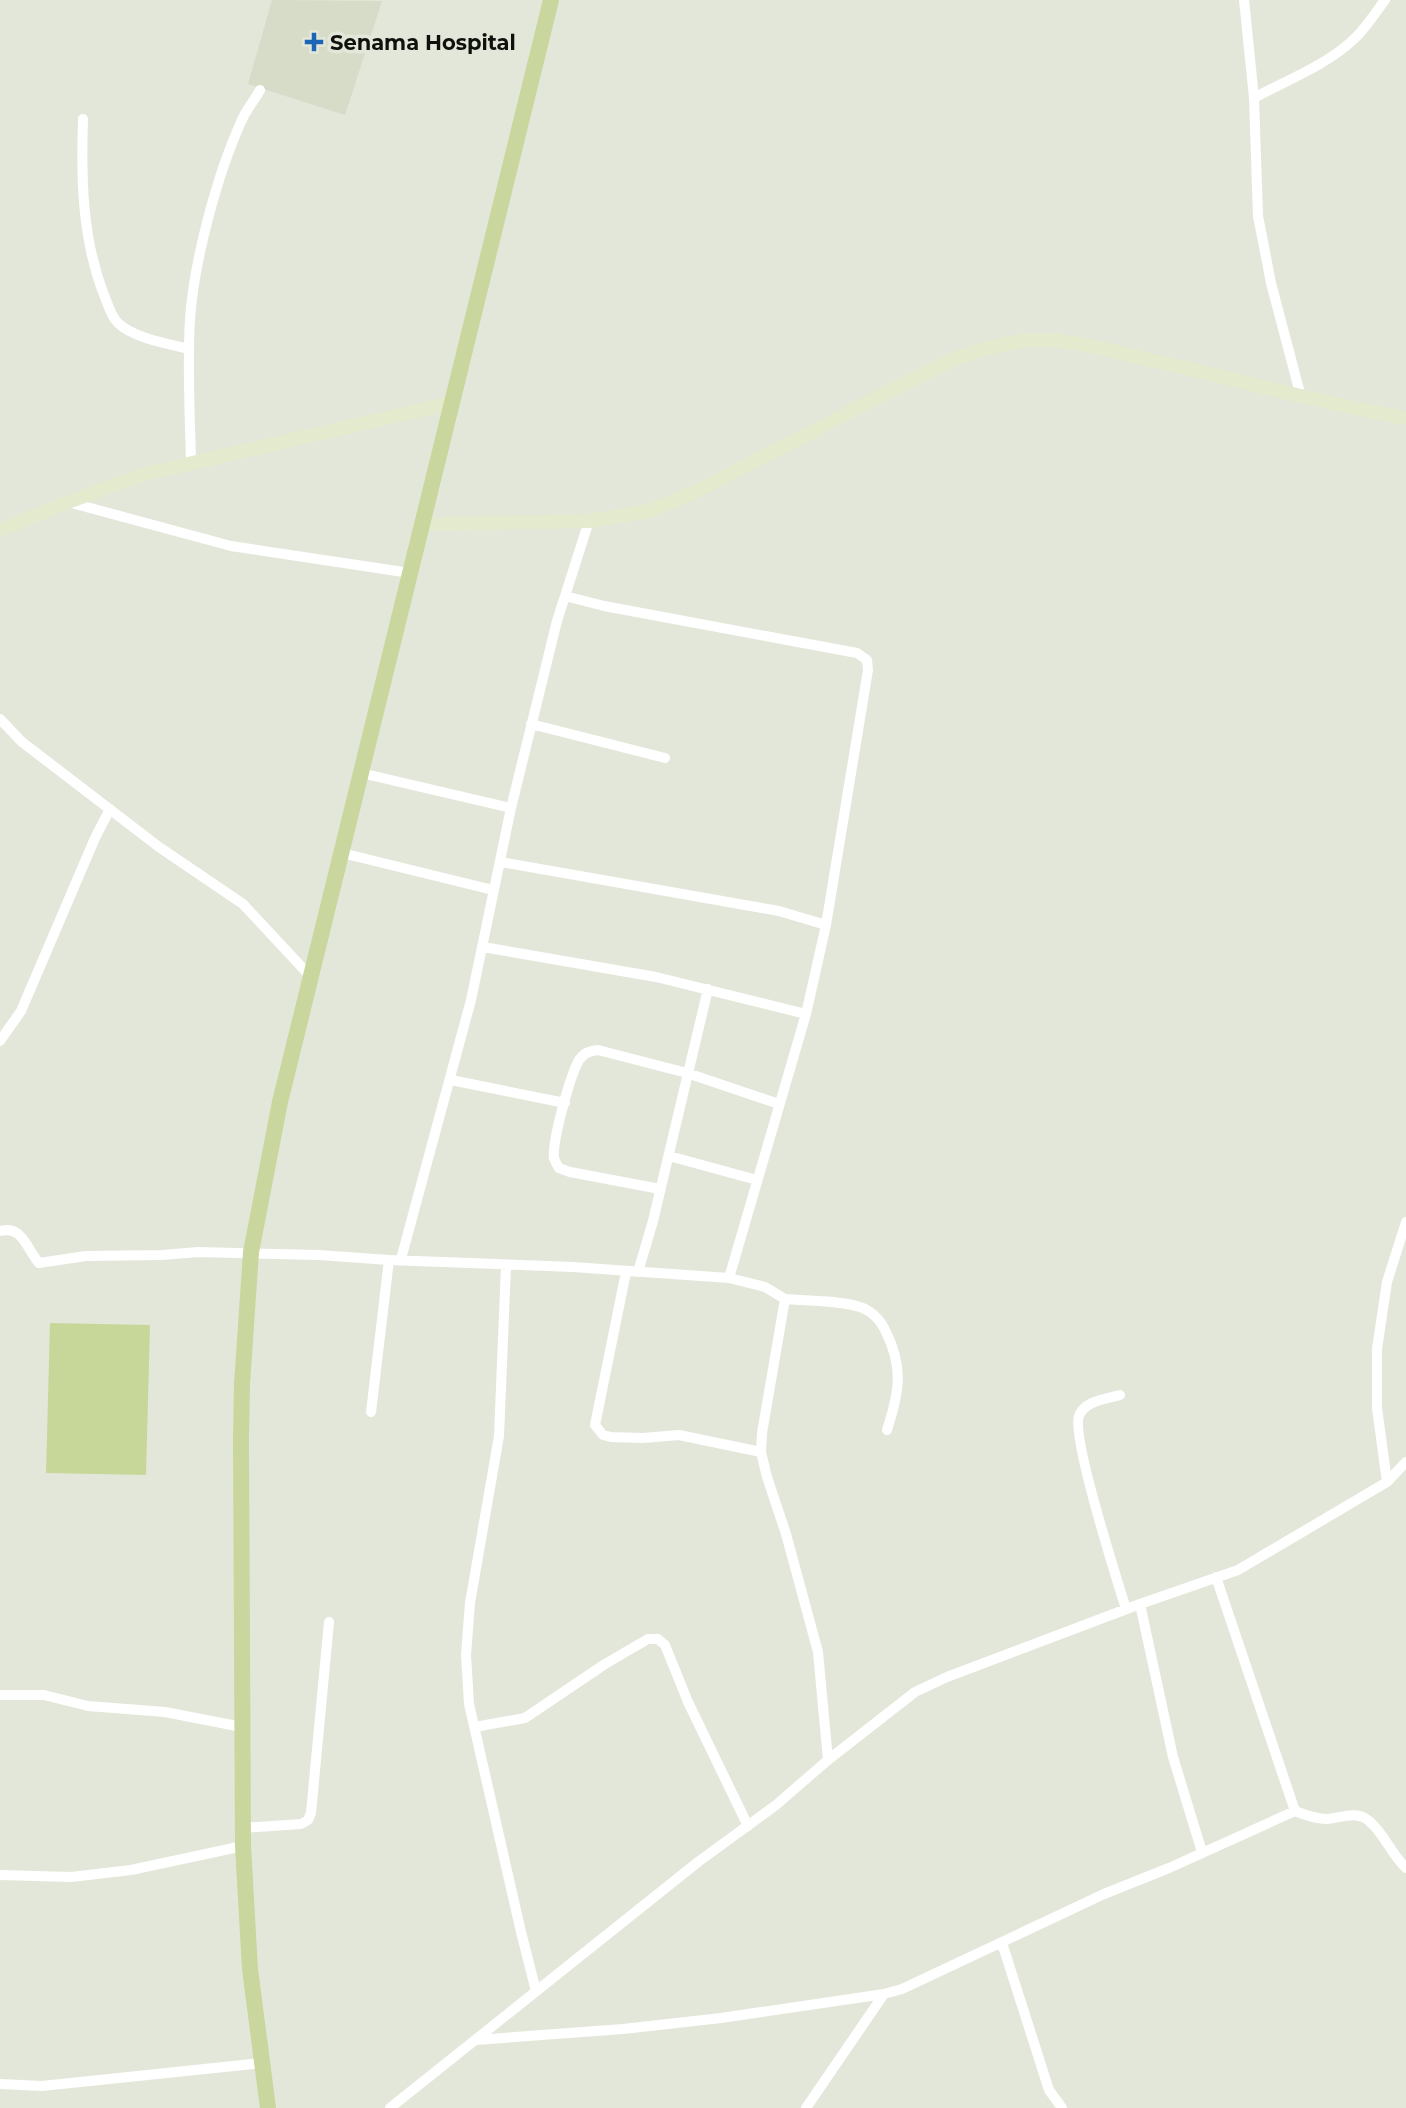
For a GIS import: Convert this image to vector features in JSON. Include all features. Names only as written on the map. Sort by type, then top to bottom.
[{"type":"main road","points":[[268,2108],[247,1936],[243,1846],[242,1384],[251,1252],[269,1151],[310,976],[551,0]]},
{"type":"street","points":[[1244,0],[1254,98],[1258,216],[1271,283],[1301,397]]},
{"type":"street","points":[[1254,98],[1347,45],[1385,0]]},
{"type":"street","points":[[191,463],[189,349],[194,289],[220,178],[242,119],[260,90]]},
{"type":"street","points":[[83,119],[81,177],[85,219],[97,276],[111,312],[125,328],[148,338],[189,349]]},
{"type":"street","points":[[421,524],[589,521],[650,511],[674,502],[820,430],[949,361],[985,348],[1020,341],[1045,340],[1080,345],[1301,397],[1406,418]]},
{"type":"street","points":[[0,530],[135,477],[451,403]]},
{"type":"street","points":[[68,502],[231,546],[410,573]]},
{"type":"street","points":[[401,1259],[451,1080],[483,947],[493,890],[531,723],[565,596],[589,521]]},
{"type":"street","points":[[565,596],[604,606],[857,653],[867,660],[866,683],[826,925],[806,1014],[729,1278]]},
{"type":"street","points":[[0,719],[22,742],[159,847],[243,904],[310,976]]},
{"type":"street","points":[[531,723],[665,758]]},
{"type":"street","points":[[361,774],[511,808]]},
{"type":"street","points":[[0,1041],[21,1012],[110,809]]},
{"type":"street","points":[[342,853],[493,890]]},
{"type":"street","points":[[500,862],[779,911],[826,925]]},
{"type":"street","points":[[483,947],[614,968],[806,1014]]},
{"type":"street","points":[[638,1272],[669,1156],[708,989]]},
{"type":"street","points":[[660,1189],[609,1181],[559,1168],[554,1160],[565,1103],[580,1059],[587,1052],[598,1050],[687,1073],[779,1104]]},
{"type":"street","points":[[451,1080],[565,1103]]},
{"type":"street","points":[[669,1156],[757,1180]]},
{"type":"street","points":[[1387,1482],[1377,1408],[1377,1349],[1387,1282],[1406,1222]]},
{"type":"street","points":[[0,1231],[20,1234],[39,1264],[86,1256],[198,1252],[401,1259],[729,1278],[765,1287],[785,1299],[861,1307],[873,1314],[883,1325],[895,1349],[900,1369],[895,1405],[887,1430]]},
{"type":"street","points":[[371,1412],[389,1260]]},
{"type":"street","points":[[506,1265],[499,1436],[470,1603],[466,1655],[469,1704],[536,1991]]},
{"type":"street","points":[[626,1272],[595,1425],[598,1430],[611,1437],[678,1435],[761,1452]]},
{"type":"street","points":[[785,1299],[761,1452],[818,1652],[828,1760]]},
{"type":"street","points":[[1119,1395],[1087,1405],[1078,1417],[1078,1431],[1126,1609]]},
{"type":"street","points":[[390,2108],[698,1862],[776,1805],[828,1760],[915,1692],[947,1677],[1126,1609],[1238,1570],[1387,1482],[1406,1462]]},
{"type":"street","points":[[1216,1577],[1295,1811]]},
{"type":"street","points":[[1140,1604],[1173,1758],[1202,1852]]},
{"type":"street","points":[[243,1828],[301,1824],[308,1820],[311,1813],[329,1622]]},
{"type":"street","points":[[475,1727],[525,1718],[605,1664],[648,1639],[657,1639],[665,1645],[688,1703],[748,1826]]},
{"type":"street","points":[[0,1695],[44,1695],[88,1706],[165,1713],[242,1727]]},
{"type":"street","points":[[475,2040],[684,2022],[884,1994],[902,1989],[1104,1894],[1295,1811],[1325,1819],[1362,1816],[1370,1821],[1406,1868]]},
{"type":"street","points":[[0,1875],[71,1877],[131,1870],[243,1846]]},
{"type":"street","points":[[1002,1943],[1049,2090],[1062,2108]]},
{"type":"street","points":[[806,2108],[884,1994]]},
{"type":"street","points":[[0,2084],[71,2084],[262,2063]]},
{"type":"shaded area","name":"Senama Hospital","points":[[272,0],[382,1],[345,115],[248,84]]},
{"type":"green space","points":[[50,1323],[150,1325],[146,1475],[46,1473]]},
{"type":"place","name":"Senama Hospital","points":[[314,42]]}]
